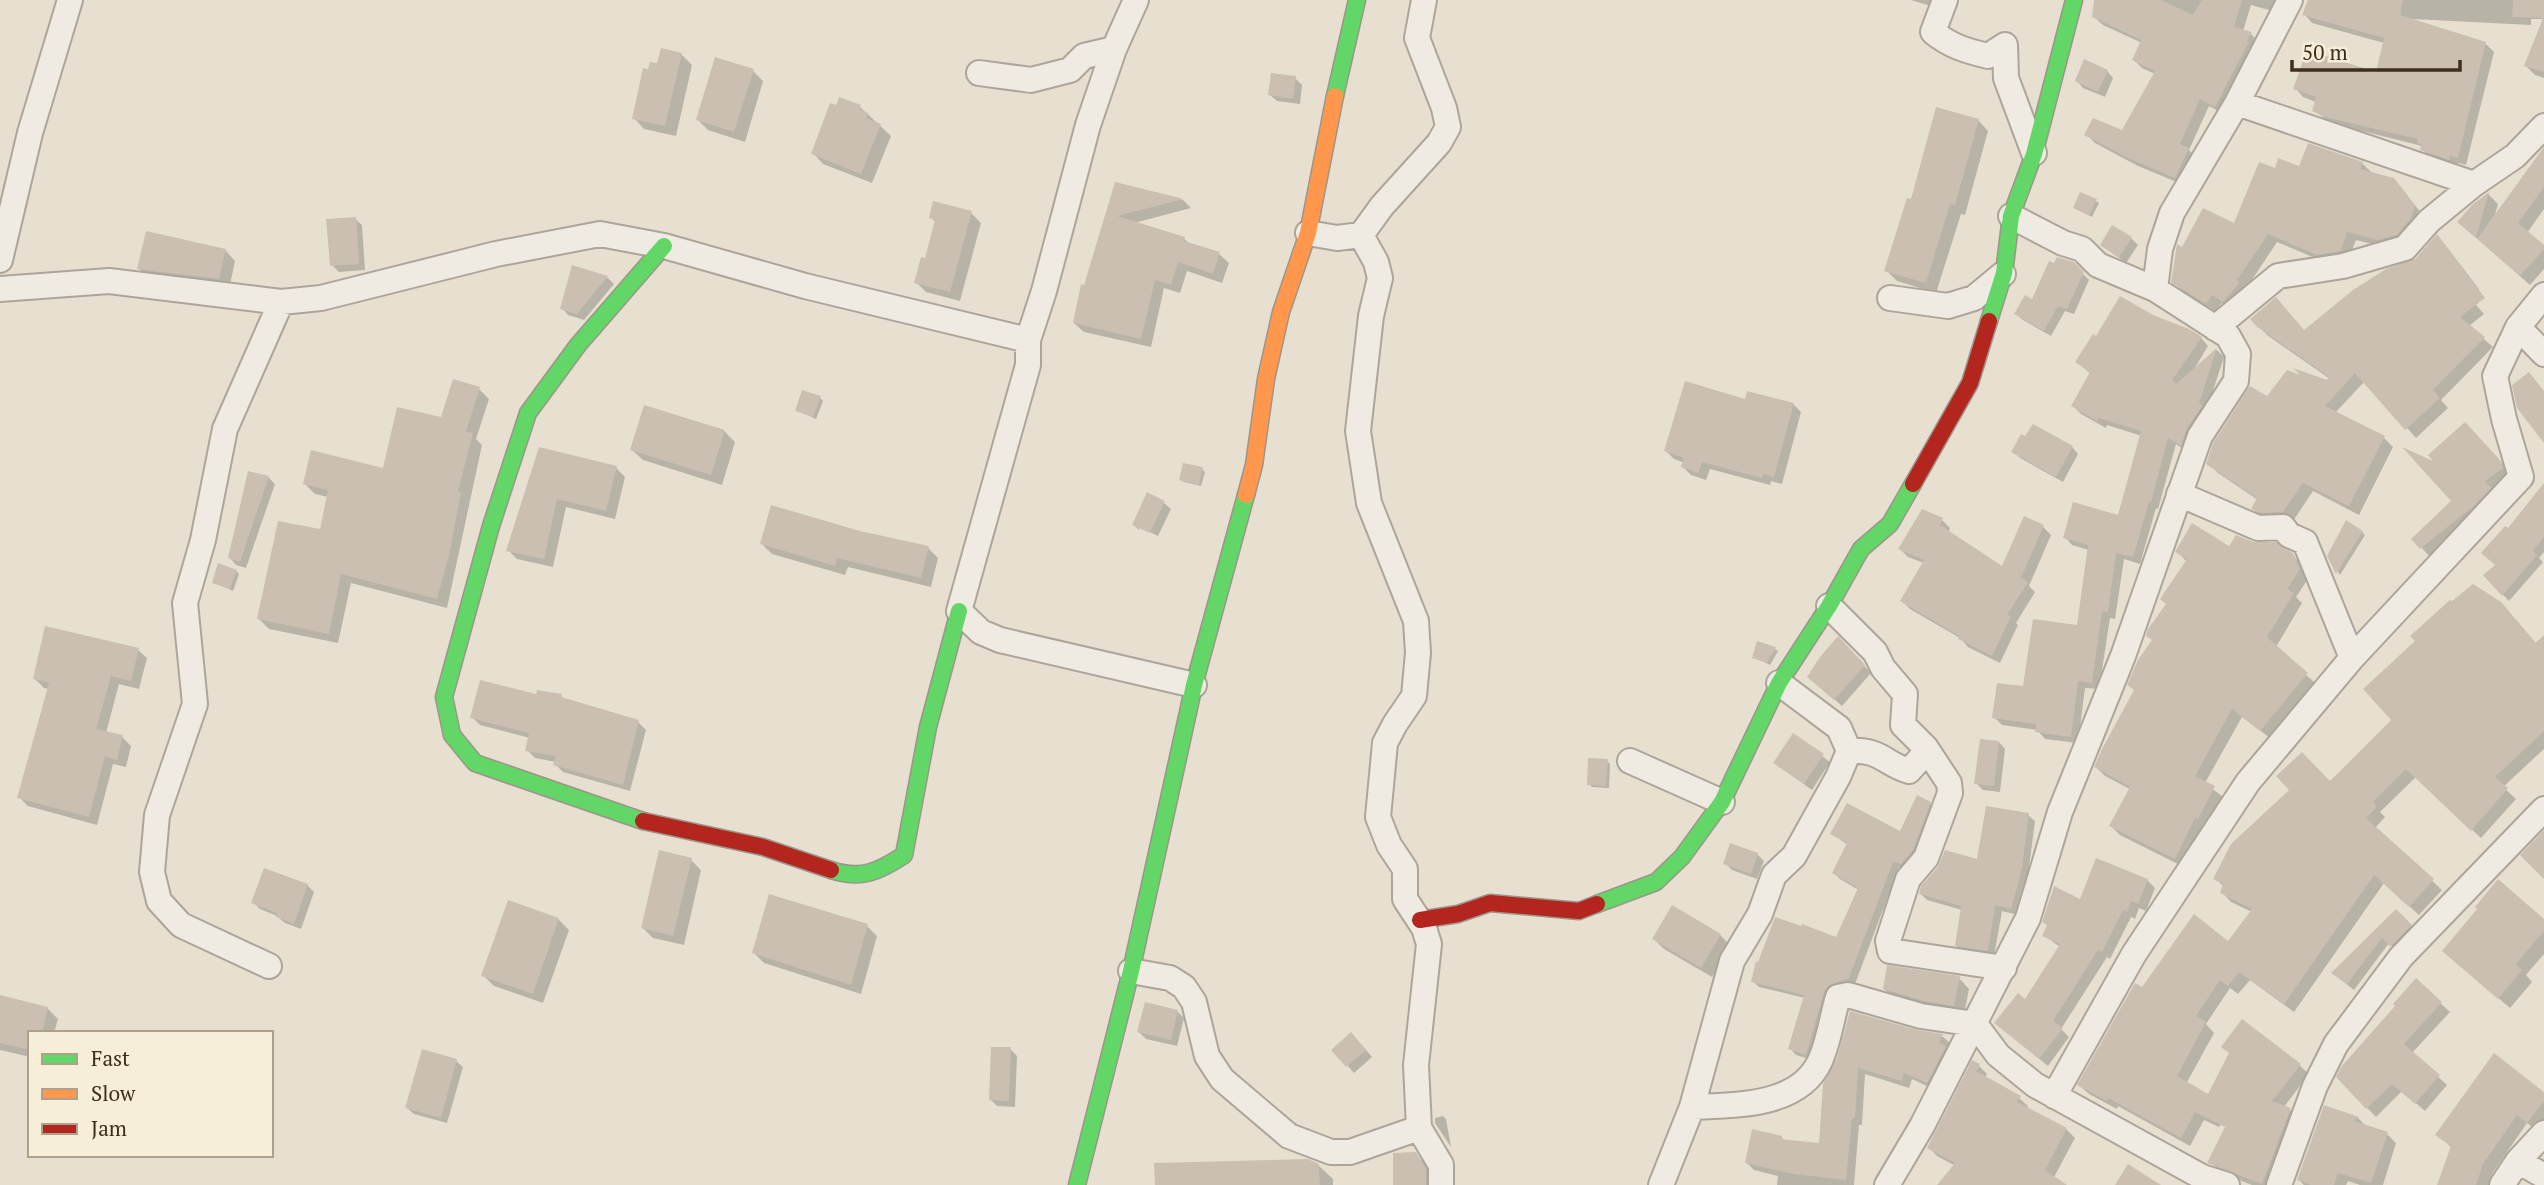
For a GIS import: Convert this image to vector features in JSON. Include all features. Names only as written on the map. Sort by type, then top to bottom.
[{"type":"street","points":[[0,260],[30,133],[70,0]]},
{"type":"street","points":[[664,246],[578,345],[528,413],[491,526],[444,697],[452,735],[475,763],[651,824],[762,847],[850,876],[881,870],[904,855],[928,727],[1028,366],[1028,340],[1044,291],[1088,125],[1114,49],[1136,0]]},
{"type":"street","points":[[1077,1185],[1131,971],[1195,685],[1254,465],[1266,379],[1281,312],[1308,233],[1357,0]]},
{"type":"street","points":[[1308,233],[1337,238],[1361,234],[1382,206],[1439,143],[1448,127],[1444,108],[1417,38],[1424,0]]},
{"type":"street","points":[[1945,0],[1933,32],[1943,40],[1963,50],[1988,56],[2005,45],[2006,78],[2034,154]]},
{"type":"street","points":[[1420,920],[1458,914],[1490,903],[1579,911],[1656,882],[1682,857],[1722,802],[1779,683],[1829,606],[1861,549],[1890,524],[1970,383],[1984,330],[2004,273],[2011,216],[2034,154],[2074,0]]},
{"type":"street","points":[[2155,289],[2160,249],[2172,213],[2237,103],[2290,0]]},
{"type":"street","points":[[979,73],[1031,80],[1070,70],[1084,56],[1114,49]]},
{"type":"street","points":[[2237,103],[2474,184]]},
{"type":"street","points":[[2215,328],[2278,276],[2343,266],[2405,248],[2429,220],[2515,156],[2544,126]]},
{"type":"street","points":[[1887,1185],[1922,1126],[2028,918],[2060,812],[2123,656],[2200,436],[2236,381],[2238,354],[2228,336],[2155,289],[2098,265],[2082,249],[2063,243],[2011,216]]},
{"type":"street","points":[[0,289],[109,282],[281,302],[321,298],[496,254],[600,234],[664,246],[805,286],[1028,340]]},
{"type":"street","points":[[1361,234],[1376,262],[1380,278],[1371,316],[1358,431],[1369,503],[1416,621],[1418,653],[1414,696],[1385,743],[1378,817],[1389,845],[1405,869],[1405,899],[1420,920],[1429,944],[1416,1065],[1419,1128],[1441,1165],[1441,1185]]},
{"type":"street","points":[[1890,298],[1948,306],[1974,298],[2004,273]]},
{"type":"street","points":[[2054,1096],[2134,954],[2248,782],[2352,658],[2521,477],[2504,419],[2496,376],[2518,327],[2544,295]]},
{"type":"street","points":[[269,966],[181,925],[159,901],[152,872],[157,815],[195,705],[185,603],[203,540],[225,429],[281,302]]},
{"type":"street","points":[[2518,327],[2544,354]]},
{"type":"street","points":[[2179,494],[2258,528],[2283,527],[2289,535],[2305,542],[2352,658]]},
{"type":"street","points":[[1829,606],[1875,652],[1883,668],[1905,694],[1903,726],[1927,751],[1949,783],[1949,800],[1926,858],[1908,879],[1888,941],[1890,951],[2004,968]]},
{"type":"street","points":[[959,611],[981,632],[1000,640],[1195,685]]},
{"type":"street","points":[[1661,1185],[1692,1107],[1732,961],[1759,914],[1774,875],[1794,856],[1838,777],[1849,751],[1839,728],[1779,683]]},
{"type":"street","points":[[1849,751],[1863,750],[1882,756],[1909,771],[1927,751]]},
{"type":"street","points":[[1630,761],[1722,802]]},
{"type":"street","points":[[2279,1185],[2315,1086],[2336,1044],[2401,957],[2544,809]]},
{"type":"street","points":[[1131,971],[1170,978],[1184,987],[1194,1002],[1207,1056],[1222,1079],[1289,1136],[1331,1152],[1350,1152],[1419,1128]]},
{"type":"street","points":[[1692,1107],[1752,1104],[1788,1092],[1812,1074],[1821,1059],[1838,997],[1848,995],[1921,1016],[1975,1024],[1998,1055],[2035,1085],[2200,1181],[2227,1185]]},
{"type":"street","points":[[2502,1185],[2518,1161],[2544,1133]]},
{"type":"street","points":[[2518,1161],[2544,1176]]},
{"type":"building","points":[[2094,0],[2161,0],[2193,15],[2202,0],[2242,0],[2234,27],[2252,32],[2247,41],[2249,42],[2215,107],[2200,99],[2180,144],[2189,148],[2175,178],[2084,135],[2093,118],[2122,130],[2155,71],[2132,60],[2141,40],[2092,17]]},
{"type":"building","points":[[2308,0],[2403,0],[2400,15],[2486,42],[2458,158],[2450,156],[2449,160],[2420,150],[2418,139],[2325,117],[2312,111],[2316,97],[2293,89],[2307,50],[2376,72],[2384,38],[2302,15]]},
{"type":"building","points":[[2513,0],[2544,0],[2544,72],[2524,66],[2543,18],[2512,17]]},
{"type":"building","points":[[661,48],[682,53],[665,126],[632,119],[643,68],[648,69],[650,62],[657,63]]},
{"type":"building","points":[[715,57],[754,69],[734,132],[696,120]]},
{"type":"building","points":[[2084,59],[2108,70],[2098,92],[2075,81]]},
{"type":"building","points":[[1271,73],[1296,76],[1293,99],[1268,95]]},
{"type":"building","points":[[839,97],[861,105],[859,109],[868,113],[866,118],[881,124],[861,174],[811,154],[830,103],[836,105]]},
{"type":"building","points":[[1936,107],[1979,119],[1955,205],[1950,204],[1926,283],[1884,271],[1907,198],[1911,199]]},
{"type":"building","points":[[2308,143],[2363,162],[2360,169],[2394,178],[2415,205],[2411,218],[2397,235],[2378,240],[2347,232],[2341,251],[2317,255],[2268,234],[2237,280],[2240,282],[2223,302],[2212,295],[2206,304],[2171,282],[2177,244],[2182,247],[2203,208],[2234,223],[2259,162],[2275,168],[2278,158],[2299,166]]},
{"type":"building","points":[[2544,147],[2544,187],[2518,223],[2544,245],[2544,249],[2520,276],[2477,239]]},
{"type":"building","points":[[1115,182],[1184,199],[1117,216],[1185,237],[1184,241],[1220,252],[1213,274],[1178,262],[1171,285],[1155,280],[1141,339],[1073,323],[1081,284],[1084,285]]},
{"type":"building","points":[[2080,192],[2097,199],[2089,215],[2073,208]]},
{"type":"building","points":[[2489,192],[2476,238],[2457,222],[2472,205]]},
{"type":"building","points":[[933,201],[972,211],[950,292],[914,283],[921,257],[925,258],[935,220],[929,218]]},
{"type":"building","points":[[356,217],[359,264],[330,266],[326,219]]},
{"type":"building","points":[[2112,225],[2132,237],[2119,258],[2100,245]]},
{"type":"building","points":[[146,231],[226,249],[219,279],[137,269]]},
{"type":"building","points":[[2437,234],[2485,298],[2460,317],[2485,337],[2433,390],[2440,398],[2405,430],[2355,373],[2325,406],[2385,436],[2349,506],[2303,483],[2283,512],[2261,513],[2251,509],[2257,498],[2206,464],[2213,443],[2250,386],[2267,396],[2287,370],[2300,375],[2293,368],[2327,380],[2329,377],[2250,319],[2276,297],[2304,330],[2353,290],[2386,269],[2416,258]]},
{"type":"building","points":[[2057,257],[2074,262],[2084,272],[2067,309],[2058,306],[2044,331],[2014,314],[2025,295],[2032,299],[2049,261],[2054,263]]},
{"type":"building","points":[[572,265],[608,276],[577,314],[560,309]]},
{"type":"building","points":[[2120,296],[2153,315],[2202,337],[2172,380],[2176,384],[2217,348],[2199,403],[2202,406],[2187,428],[2181,446],[2168,438],[2133,557],[2116,553],[2108,612],[2102,611],[2092,683],[2078,681],[2071,737],[2035,732],[2036,724],[1992,718],[1997,683],[2023,686],[2033,619],[2077,625],[2088,545],[2063,538],[2073,502],[2118,515],[2141,431],[2099,418],[2097,421],[2071,406],[2090,372],[2075,362],[2093,334],[2096,336]]},
{"type":"building","points":[[2529,372],[2544,391],[2544,443],[2517,408],[2512,385]]},
{"type":"building","points":[[453,379],[480,387],[466,432],[473,433],[458,491],[461,492],[449,555],[437,599],[341,574],[329,634],[257,619],[278,521],[320,529],[328,490],[303,484],[311,450],[383,468],[397,407],[441,417]]},
{"type":"building","points":[[1685,381],[1745,399],[1747,391],[1794,403],[1774,477],[1763,474],[1762,478],[1702,462],[1698,473],[1681,467],[1684,458],[1664,451]]},
{"type":"building","points":[[802,390],[821,396],[813,417],[795,411]]},
{"type":"building","points":[[644,405],[725,430],[711,475],[630,450]]},
{"type":"building","points":[[2465,422],[2501,461],[2503,468],[2485,481],[2491,488],[2475,505],[2420,549],[2411,539],[2451,501],[2402,447],[2433,461],[2428,455]]},
{"type":"building","points":[[2033,424],[2073,446],[2056,477],[2011,452],[2021,434],[2025,436]]},
{"type":"building","points":[[539,447],[617,466],[606,511],[557,499],[544,559],[506,551]]},
{"type":"building","points":[[1183,463],[1203,467],[1199,485],[1179,480]]},
{"type":"building","points":[[248,471],[269,476],[240,562],[228,558]]},
{"type":"building","points":[[2544,483],[2544,537],[2533,551],[2537,555],[2502,596],[2483,575],[2495,565],[2481,553],[2505,526],[2508,528]]},
{"type":"building","points":[[1147,492],[1165,501],[1150,533],[1132,525]]},
{"type":"building","points":[[771,505],[860,531],[929,546],[921,578],[837,558],[835,566],[760,544]]},
{"type":"building","points":[[1922,509],[1943,518],[1940,525],[2002,566],[2024,516],[2044,525],[2021,578],[2028,582],[2007,615],[2011,616],[1992,656],[1958,639],[1959,636],[1900,601],[1924,560],[1898,549]]},
{"type":"building","points":[[2346,520],[2363,531],[2336,574],[2327,556]]},
{"type":"building","points":[[2192,523],[2229,546],[2236,535],[2253,542],[2276,542],[2293,553],[2300,569],[2287,589],[2294,593],[2267,637],[2308,673],[2260,731],[2232,709],[2195,776],[2215,786],[2198,819],[2195,818],[2175,859],[2109,826],[2130,787],[2094,767],[2134,690],[2127,685],[2138,660],[2152,640],[2146,636],[2148,629],[2166,604],[2160,599],[2187,559],[2175,552]]},
{"type":"building","points":[[218,563],[237,570],[230,589],[212,583]]},
{"type":"building","points":[[2473,584],[2501,602],[2536,643],[2544,635],[2544,731],[2495,777],[2508,788],[2471,831],[2406,769],[2373,802],[2377,807],[2366,818],[2434,879],[2409,907],[2374,875],[2284,1004],[2239,972],[2228,986],[2220,980],[2196,1016],[2206,1022],[2177,1076],[2208,1094],[2229,1053],[2221,1047],[2242,1019],[2301,1064],[2272,1101],[2291,1108],[2262,1184],[2207,1163],[2225,1127],[2195,1112],[2181,1138],[2108,1098],[2107,1101],[2077,1085],[2135,983],[2142,987],[2194,914],[2228,941],[2252,909],[2220,893],[2223,884],[2213,879],[2231,844],[2289,790],[2276,776],[2302,752],[2330,781],[2391,720],[2363,689],[2415,641],[2410,636],[2450,600]]},
{"type":"building","points":[[45,626],[139,648],[131,681],[111,676],[96,729],[123,735],[117,760],[105,756],[89,817],[17,798],[49,683],[33,679]]},
{"type":"building","points":[[1838,636],[1865,665],[1834,700],[1807,677]]},
{"type":"building","points":[[1757,641],[1776,647],[1767,663],[1752,658]]},
{"type":"building","points":[[480,680],[536,694],[537,690],[562,694],[561,697],[639,720],[623,785],[553,765],[556,756],[525,751],[529,733],[470,718]]},
{"type":"building","points":[[1793,733],[1824,754],[1804,784],[1773,763]]},
{"type":"building","points":[[1980,739],[1999,741],[1994,786],[1974,784]]},
{"type":"building","points":[[1588,758],[1608,759],[1606,786],[1587,785]]},
{"type":"building","points":[[1917,795],[1931,802],[1913,850],[1901,864],[1893,862],[1849,978],[1828,986],[1824,992],[1806,1055],[1788,1049],[1804,995],[1751,982],[1756,961],[1758,962],[1775,917],[1836,937],[1858,888],[1832,873],[1847,843],[1830,834],[1847,803],[1900,831]]},
{"type":"building","points":[[1986,806],[2029,813],[2022,868],[2011,909],[1995,905],[1988,951],[1955,946],[1961,906],[1919,894],[1921,886],[1938,867],[1945,850],[1977,859]]},
{"type":"building","points":[[2544,830],[2544,879],[2520,855]]},
{"type":"building","points":[[1730,843],[1758,853],[1751,874],[1723,864]]},
{"type":"building","points":[[659,850],[692,858],[673,936],[641,928]]},
{"type":"building","points":[[2096,858],[2148,879],[2138,904],[2131,901],[2127,912],[2123,910],[2102,952],[2098,950],[2053,1021],[2063,1028],[2039,1059],[1994,1023],[2018,993],[2025,999],[2060,944],[2042,936],[2047,925],[2042,922],[2054,886],[2080,899]]},
{"type":"building","points":[[264,868],[308,884],[294,924],[276,917],[277,913],[251,903]]},
{"type":"building","points":[[2498,879],[2544,919],[2544,931],[2516,964],[2522,970],[2498,999],[2442,951]]},
{"type":"building","points":[[769,894],[868,924],[851,985],[752,953]]},
{"type":"building","points":[[508,900],[559,918],[533,994],[481,976]]},
{"type":"building","points":[[1672,905],[1721,934],[1701,968],[1652,939]]},
{"type":"building","points":[[2396,909],[2412,925],[2390,947],[2382,938],[2347,984],[2331,973]]},
{"type":"building","points":[[1887,965],[1960,976],[1954,1006],[1924,1001],[1883,989]]},
{"type":"building","points":[[2416,978],[2442,1002],[2404,1044],[2440,1075],[2415,1104],[2392,1084],[2366,1109],[2336,1077],[2341,1067]]},
{"type":"building","points":[[0,995],[48,1007],[42,1031],[28,1031],[28,1050],[0,1043]]},
{"type":"building","points":[[1145,1002],[1178,1010],[1171,1040],[1137,1032]]},
{"type":"building","points":[[1850,1011],[1917,1030],[1943,1034],[1939,1043],[1946,1046],[1927,1083],[1904,1073],[1902,1081],[1858,1068],[1855,1118],[1852,1118],[1846,1180],[1793,1174],[1745,1163],[1752,1129],[1782,1136],[1781,1139],[1819,1143],[1823,1084],[1837,1058]]},
{"type":"building","points":[[1351,1032],[1366,1050],[1346,1067],[1331,1050]]},
{"type":"building","points":[[991,1047],[1011,1047],[1009,1101],[989,1100]]},
{"type":"building","points":[[422,1049],[457,1059],[441,1118],[405,1108]]},
{"type":"building","points":[[2494,1053],[2544,1092],[2544,1101],[2527,1123],[2517,1115],[2483,1164],[2476,1185],[2437,1185],[2451,1146],[2435,1135]]},
{"type":"building","points":[[1972,1060],[1980,1064],[1976,1071],[2021,1096],[2017,1102],[2067,1128],[2045,1170],[2067,1185],[1937,1185],[1955,1163],[1927,1148]]},
{"type":"building","points":[[2324,1105],[2359,1117],[2354,1121],[2388,1132],[2371,1183],[2338,1173],[2334,1185],[2311,1185],[2297,1180]]},
{"type":"building","points":[[1416,1152],[1426,1169],[1426,1185],[1393,1185],[1393,1153]]},
{"type":"building","points":[[1308,1159],[1319,1164],[1320,1185],[1155,1185],[1154,1163]]},
{"type":"building","points":[[2128,1164],[2161,1185],[2115,1185]]},
{"type":"traffic: fast","points":[[1335,96],[1357,0]]},
{"type":"traffic: fast","points":[[1989,321],[2004,273],[2011,216],[2034,154],[2074,0]]},
{"type":"traffic: fast","points":[[643,821],[475,763],[452,735],[444,697],[491,526],[528,413],[578,345],[664,246]]},
{"type":"traffic: fast","points":[[1597,904],[1656,882],[1682,857],[1722,802],[1779,683],[1829,606],[1861,549],[1890,524],[1913,484]]},
{"type":"traffic: fast","points":[[1077,1185],[1131,971],[1194,685],[1246,495]]},
{"type":"traffic: fast","points":[[831,870],[851,874],[869,873],[904,855],[928,727],[959,611]]},
{"type":"traffic: slow","points":[[1246,495],[1254,465],[1266,379],[1281,312],[1308,233],[1335,96]]},
{"type":"traffic: jam","points":[[1913,484],[1970,383],[1989,321]]},
{"type":"traffic: jam","points":[[643,821],[763,847],[831,870]]},
{"type":"traffic: jam","points":[[1420,920],[1458,914],[1490,903],[1579,911],[1597,904]]}]
